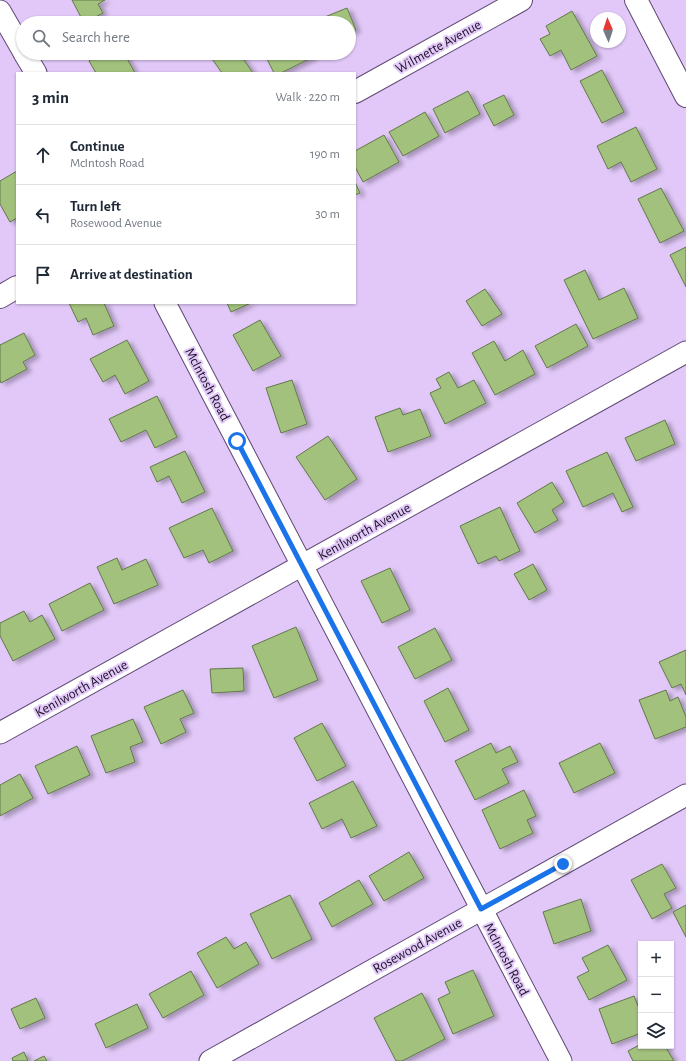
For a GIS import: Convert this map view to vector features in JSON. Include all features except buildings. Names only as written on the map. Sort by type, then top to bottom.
[{"type":"street","name":"Wilmette Avenue","points":[[356,91],[521,0]]},
{"type":"street","points":[[636,0],[686,96]]},
{"type":"street","points":[[0,11],[16,38]]},
{"type":"street","points":[[29,60],[35,72]]},
{"type":"street","points":[[0,297],[16,288]]},
{"type":"street","name":"McIntosh Road","points":[[166,304],[561,1061]]},
{"type":"street","name":"Kenilworth Avenue","points":[[0,733],[686,352]]},
{"type":"street","name":"Rosewood Avenue","points":[[210,1061],[686,795]]},
{"type":"route","points":[[237,441],[481,909],[563,864]]}]
